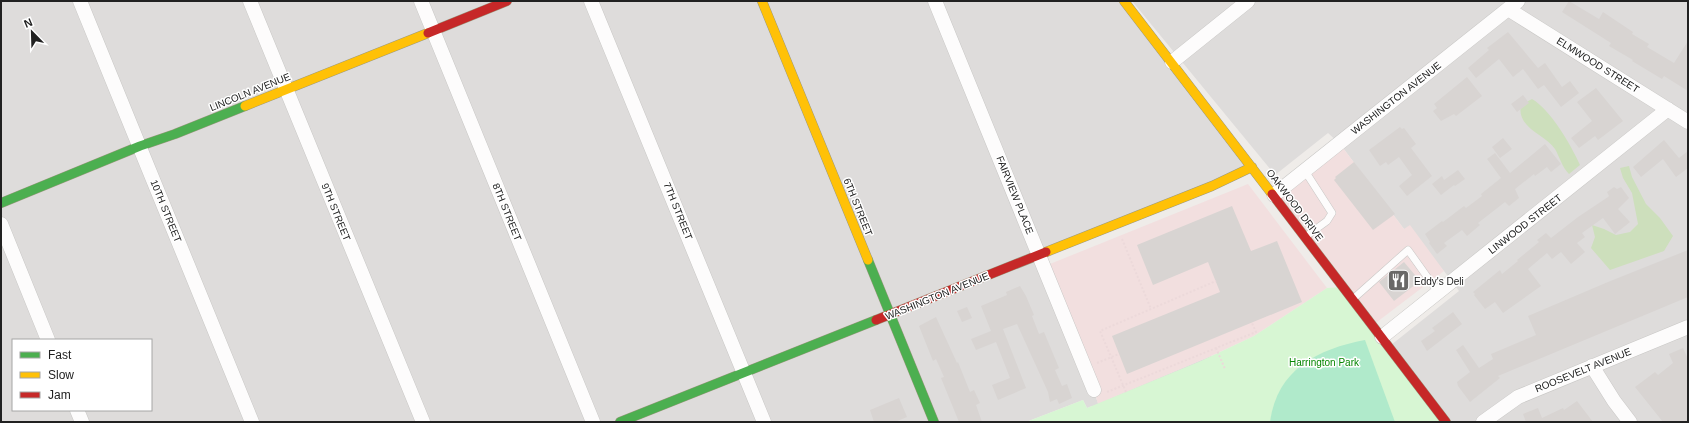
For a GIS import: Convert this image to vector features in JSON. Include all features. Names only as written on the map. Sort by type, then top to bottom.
[{"type":"street","name":"10TH STREET","points":[[80,1],[252,422]]},
{"type":"street","name":"9TH STREET","points":[[250,1],[423,422]]},
{"type":"street","name":"8TH STREET","points":[[421,1],[593,422]]},
{"type":"street","name":"LINCOLN AVENUE","points":[[1,203],[140,146],[175,134],[507,1]]},
{"type":"street","name":"7TH STREET","points":[[591,1],[764,422]]},
{"type":"street","name":"6TH STREET","points":[[762,1],[934,422]]},
{"type":"street","name":"FAIRVIEW PLACE","points":[[935,1],[1040,255],[1101,391]]},
{"type":"street","name":"OAKWOOD DRIVE","points":[[1124,1],[1274,195],[1446,422]]},
{"type":"street","points":[[1172,62],[1248,1]]},
{"type":"street","name":"WASHINGTON AVENUE","points":[[1274,195],[1513,5]]},
{"type":"street","name":"ELMWOOD STREET","points":[[1513,5],[1688,122]]},
{"type":"street","name":"LINWOOD STREET","points":[[1382,337],[1668,109]]},
{"type":"street","name":"WASHINGTON AVENUE","points":[[620,422],[1212,186],[1252,167]]},
{"type":"street","points":[[1,224],[48,339]]},
{"type":"street","name":"ROOSEVELT AVENUE","points":[[1483,422],[1518,397],[1688,327]]},
{"type":"street","points":[[1592,366],[1614,401],[1630,422]]},
{"type":"street","points":[[77,411],[82,422]]},
{"type":"lane","points":[[1305,170],[1332,213],[1327,221],[1305,237]]},
{"type":"lane","points":[[1353,299],[1408,250],[1438,292]]},
{"type":"path","points":[[1120,234],[1151,309]]},
{"type":"path","points":[[1126,392],[1100,331],[1216,281]]},
{"type":"path","points":[[1101,391],[1123,386],[1256,332],[1252,323]]},
{"type":"path","points":[[1216,348],[1225,369]]},
{"type":"path","points":[[1095,363],[1119,354]]},
{"type":"shaded area","points":[[1,1],[1124,1],[1252,167],[1040,255],[1098,403],[1211,356],[1222,422],[1092,406],[1087,408],[1083,400],[1026,422],[1,422]]},
{"type":"shaded area","points":[[1132,1],[1688,1],[1688,422],[1449,422],[1391,345],[1459,291],[1444,271],[1404,229],[1340,144],[1328,133],[1275,175]]},
{"type":"shaded area","points":[[1340,144],[1404,229],[1410,225],[1444,271],[1373,325],[1274,195]]},
{"type":"shaded area","points":[[1248,184],[1327,288],[1254,336],[1098,404],[1094,390],[1045,266]]},
{"type":"green space","points":[[1532,99],[1539,104],[1553,119],[1566,138],[1580,165],[1569,174],[1555,149],[1545,139],[1532,130],[1523,119],[1521,105]]},
{"type":"green space","points":[[1629,166],[1632,177],[1646,204],[1660,218],[1673,236],[1664,251],[1610,270],[1591,248],[1595,237],[1592,225],[1616,235],[1630,232],[1638,224],[1632,193],[1623,178],[1620,168]]},
{"type":"green space","name":"Harrington Park","points":[[1343,287],[1446,422],[1026,422],[1083,400],[1087,408],[1201,361],[1254,336],[1327,288]]},
{"type":"green space","points":[[1365,340],[1395,422],[1270,422],[1274,404],[1281,388],[1302,364],[1331,349]]},
{"type":"building","points":[[1569,1],[1599,19],[1603,12],[1633,32],[1632,34],[1649,44],[1647,47],[1674,63],[1688,41],[1688,91],[1664,76],[1662,79],[1632,61],[1633,60],[1609,46],[1611,43],[1562,12]]},
{"type":"building","points":[[1508,32],[1538,68],[1545,63],[1562,87],[1570,81],[1579,93],[1561,107],[1544,85],[1538,89],[1523,69],[1513,77],[1499,59],[1476,78],[1468,68],[1489,50],[1487,48]]},
{"type":"building","points":[[1467,77],[1482,96],[1456,116],[1454,114],[1441,121],[1433,111],[1437,108],[1434,104]]},
{"type":"building","points":[[1596,88],[1623,121],[1598,140],[1595,136],[1579,148],[1571,138],[1592,121],[1577,102]]},
{"type":"building","points":[[1523,95],[1529,103],[1517,112],[1511,104]]},
{"type":"building","points":[[1400,127],[1402,129],[1404,128],[1416,144],[1411,148],[1432,176],[1407,196],[1399,186],[1412,175],[1399,157],[1388,165],[1386,162],[1380,166],[1369,150]]},
{"type":"building","points":[[1503,138],[1512,149],[1500,158],[1492,147]]},
{"type":"building","points":[[1664,140],[1679,158],[1688,151],[1688,168],[1676,177],[1663,159],[1641,177],[1633,167]]},
{"type":"building","points":[[1545,144],[1561,164],[1551,172],[1547,167],[1535,176],[1534,174],[1515,189],[1519,198],[1509,206],[1505,202],[1478,223],[1480,225],[1467,236],[1462,230],[1444,243],[1447,246],[1437,254],[1429,243],[1430,242],[1425,234],[1464,206],[1466,208],[1482,196],[1481,194],[1501,178],[1487,159],[1495,153],[1510,173]]},
{"type":"building","points":[[1354,162],[1395,214],[1373,230],[1334,180],[1336,178],[1335,177]]},
{"type":"building","points":[[1458,170],[1465,179],[1441,195],[1432,184],[1442,176],[1444,180]]},
{"type":"building","points":[[1614,187],[1617,189],[1621,187],[1629,198],[1618,209],[1630,222],[1615,234],[1603,218],[1582,233],[1585,237],[1577,243],[1585,252],[1571,264],[1561,252],[1552,259],[1547,253],[1528,269],[1541,286],[1503,313],[1495,302],[1485,309],[1473,292],[1500,270],[1502,274],[1539,242],[1537,240],[1546,233],[1551,238],[1578,217],[1608,197],[1607,192]]},
{"type":"building","points":[[1232,206],[1251,251],[1277,241],[1302,302],[1127,374],[1112,336],[1220,292],[1208,262],[1153,285],[1137,245]]},
{"type":"building","points":[[1688,250],[1688,297],[1498,376],[1500,378],[1470,402],[1458,386],[1457,382],[1470,372],[1456,350],[1463,345],[1479,368],[1493,359],[1491,354],[1536,335],[1528,316]]},
{"type":"building","name":"Eddy's Deli","points":[[1404,262],[1420,281],[1394,301],[1379,282]]},
{"type":"building","points":[[1020,286],[1034,315],[1032,316],[1039,334],[1044,332],[1059,368],[1055,370],[1062,386],[1067,384],[1072,398],[1059,404],[1057,399],[1050,402],[1048,392],[1017,324],[1003,329],[1026,388],[998,400],[992,385],[1010,378],[996,342],[976,350],[971,339],[991,331],[981,306],[1007,295],[1006,292]]},
{"type":"building","points":[[967,307],[972,318],[962,322],[957,311]]},
{"type":"building","points":[[1453,312],[1462,324],[1427,351],[1421,341],[1435,331],[1432,328]]},
{"type":"building","points":[[936,317],[957,363],[958,362],[970,392],[974,390],[980,403],[976,405],[982,422],[959,422],[941,378],[944,377],[936,359],[933,361],[919,326]]},
{"type":"building","points":[[1683,348],[1688,359],[1688,422],[1663,422],[1635,387],[1655,372],[1658,375],[1673,363],[1669,354]]},
{"type":"building","points":[[899,398],[907,417],[895,422],[874,422],[870,410]]},
{"type":"building","points":[[1577,401],[1593,422],[1526,422],[1523,414],[1538,408],[1542,418],[1563,408],[1564,410]]},
{"type":"traffic: fast","points":[[1,203],[140,146],[175,134],[245,106]]},
{"type":"traffic: fast","points":[[868,260],[934,422]]},
{"type":"traffic: fast","points":[[620,422],[876,320]]},
{"type":"traffic: slow","points":[[762,1],[868,260]]},
{"type":"traffic: slow","points":[[1124,1],[1272,194]]},
{"type":"traffic: slow","points":[[245,106],[428,33]]},
{"type":"traffic: slow","points":[[1046,252],[1212,186],[1252,167]]},
{"type":"traffic: jam","points":[[428,33],[507,1]]},
{"type":"traffic: jam","points":[[1272,194],[1446,422]]},
{"type":"traffic: jam","points":[[876,320],[1046,252]]},
{"type":"place","name":"Eddy's Deli","points":[[1399,281]]}]
